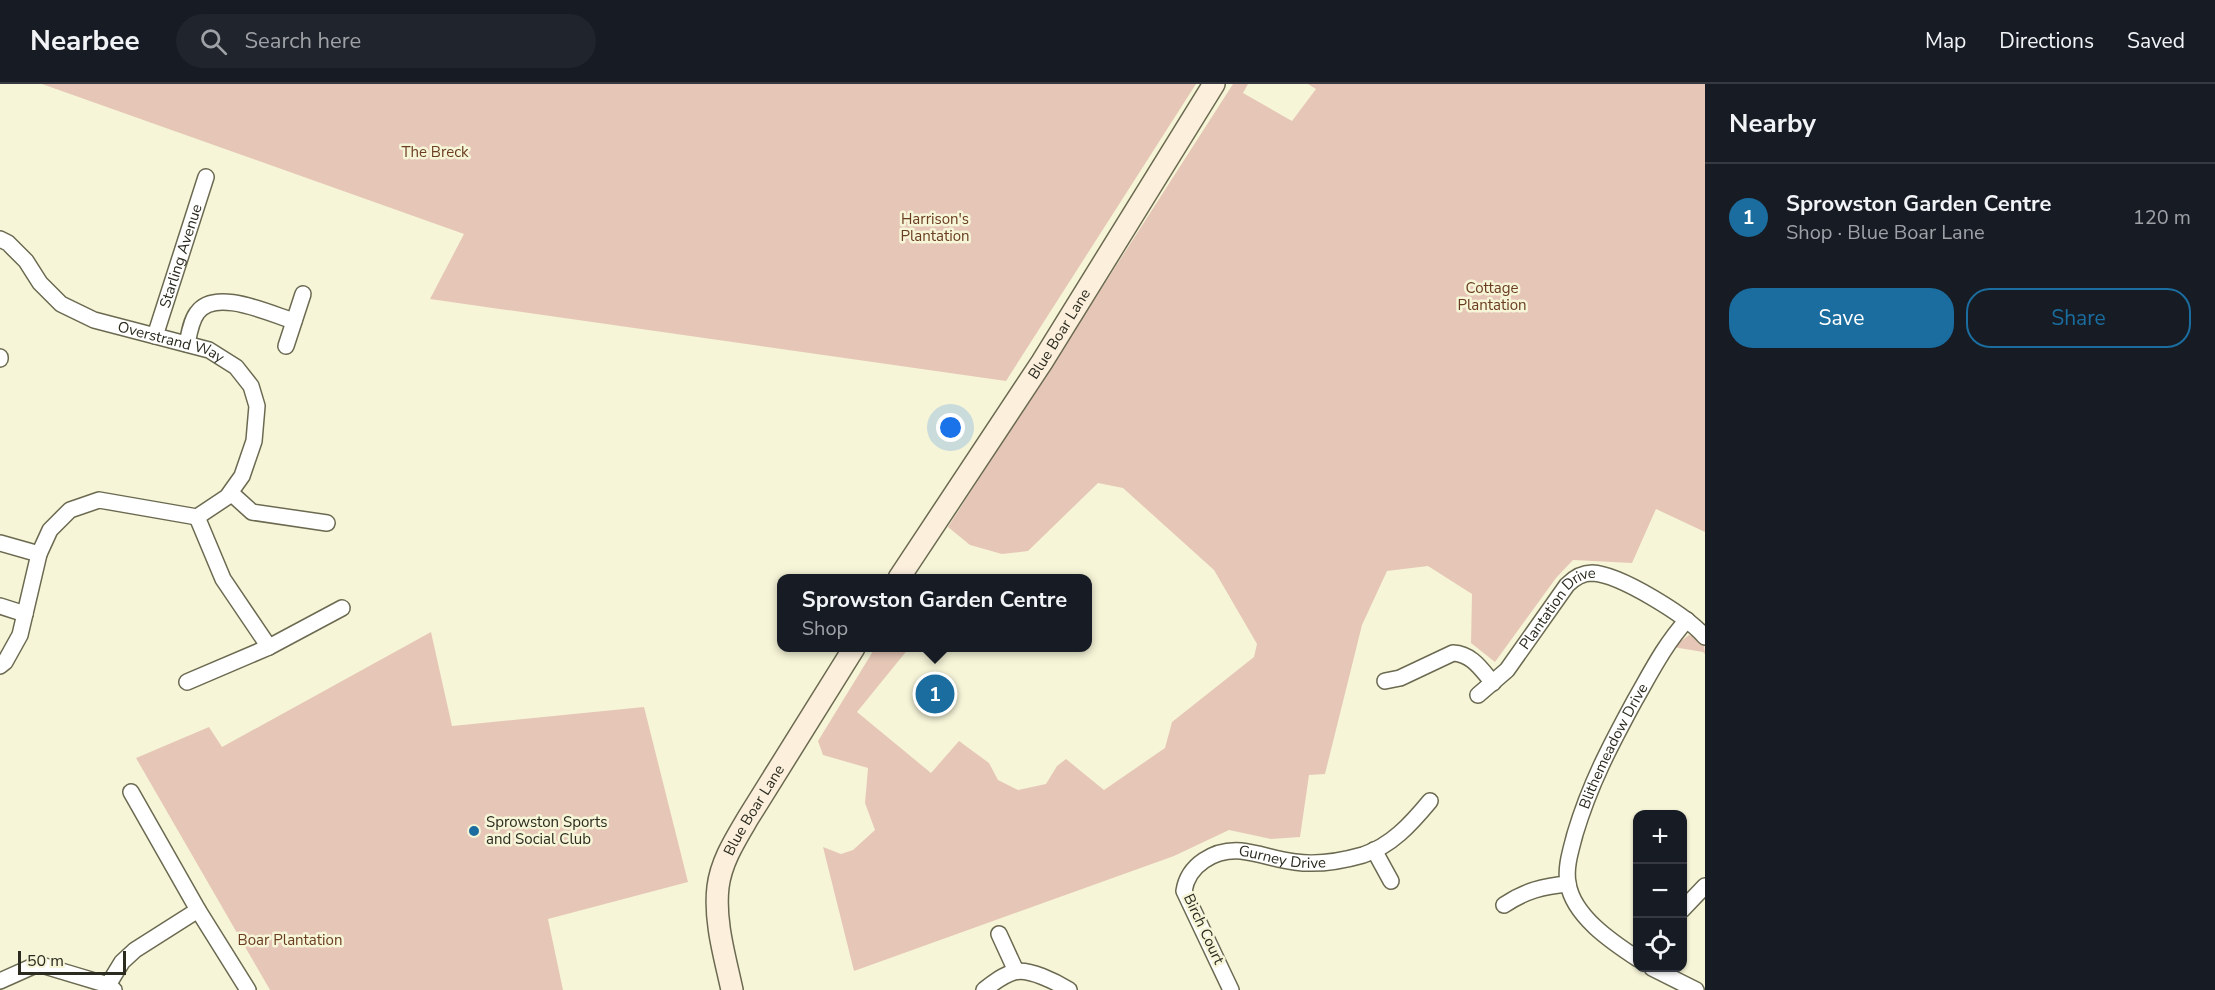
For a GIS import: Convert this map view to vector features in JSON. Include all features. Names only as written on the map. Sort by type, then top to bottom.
[{"type":"street","name":"Blue Boar Lane","points":[[902,574],[1042,362],[1214,84]]},
{"type":"street","name":"Starling Avenue","points":[[155,336],[206,177]]},
{"type":"street","name":"Overstrand Way","points":[[0,239],[8,243],[26,261],[40,284],[61,304],[94,321],[209,350],[236,367],[251,386],[257,406],[254,441],[242,476],[231,493],[197,517]]},
{"type":"street","points":[[286,346],[303,294]]},
{"type":"street","points":[[187,344],[195,315],[208,303],[231,302],[294,321]]},
{"type":"street","points":[[231,493],[252,512],[327,523]]},
{"type":"street","points":[[0,666],[5,662],[20,635],[39,554],[50,530],[70,510],[99,500],[197,517],[223,579],[269,647]]},
{"type":"street","points":[[0,543],[39,554]]},
{"type":"street","name":"Plantation Drive","points":[[1478,695],[1507,670],[1567,585],[1574,578],[1583,574],[1593,573],[1633,587],[1687,620],[1705,637]]},
{"type":"street","points":[[0,606],[25,614]]},
{"type":"street","points":[[187,682],[269,647],[342,608]]},
{"type":"street","name":"Blithemeadow Drive","points":[[1633,955],[1607,938],[1577,906],[1568,884],[1568,860],[1593,780],[1662,652],[1687,620]]},
{"type":"street","name":"Blue Boar Lane","points":[[732,990],[721,938],[718,909],[718,888],[723,867],[731,846],[852,652]]},
{"type":"street","points":[[1384,681],[1400,678],[1453,653],[1471,658],[1493,683]]},
{"type":"street","points":[[131,792],[198,910],[246,986]]},
{"type":"street","name":"Gurney Drive","points":[[1193,869],[1203,860],[1239,851],[1295,862],[1315,863],[1363,855],[1391,840],[1407,827],[1430,801]]},
{"type":"street","points":[[1374,850],[1391,881]]},
{"type":"street","name":"Birch Court","points":[[1193,869],[1186,880],[1184,891],[1231,990]]},
{"type":"street","points":[[1503,905],[1529,890],[1546,885],[1568,884]]},
{"type":"street","points":[[1687,906],[1705,886]]},
{"type":"street","points":[[1,978],[38,964],[111,987],[122,962],[135,950],[198,910]]},
{"type":"street","points":[[999,934],[1016,971]]},
{"type":"street","points":[[984,990],[1016,971],[1033,974],[1069,990]]},
{"type":"street","points":[[1660,972],[1696,990]]},
{"type":"green space","name":"Harrison's Plantation","points":[[42,84],[1196,84],[1006,381],[430,299],[464,234]]},
{"type":"green space","name":"Cottage Plantation","points":[[1233,84],[1248,84],[1243,93],[1292,121],[1316,89],[1308,84],[1705,84],[1705,532],[1656,509],[1632,563],[1573,560],[1556,578],[1495,662],[1471,643],[1472,594],[1428,566],[1387,571],[1362,625],[1325,774],[1309,775],[1300,837],[1271,839],[1229,830],[1174,856],[854,971],[823,847],[841,854],[853,850],[875,830],[865,803],[868,768],[823,755],[818,741],[873,652],[906,652],[857,712],[931,773],[959,741],[989,763],[998,780],[1018,790],[1046,784],[1057,766],[1066,759],[1104,790],[1165,748],[1172,722],[1254,657],[1257,644],[1214,570],[1123,488],[1098,483],[1028,551],[1002,554],[970,545],[948,527]]},
{"type":"green space","name":"Sprowston Sports and Social Club","points":[[431,632],[452,726],[644,707],[688,882],[548,919],[563,990],[270,990],[136,758],[209,727],[222,747]]},
{"type":"green space","points":[[1689,635],[1695,636],[1704,644],[1705,654],[1673,647]]},
{"type":"place","name":"Sprowston Garden Centre","points":[[935,694]]},
{"type":"place","name":"Sprowston Sports and Social Club","points":[[474,831]]},
{"type":"park label","name":"The Breck","points":[[435,152]]},
{"type":"park label","name":"Boar Plantation","points":[[290,940]]}]
